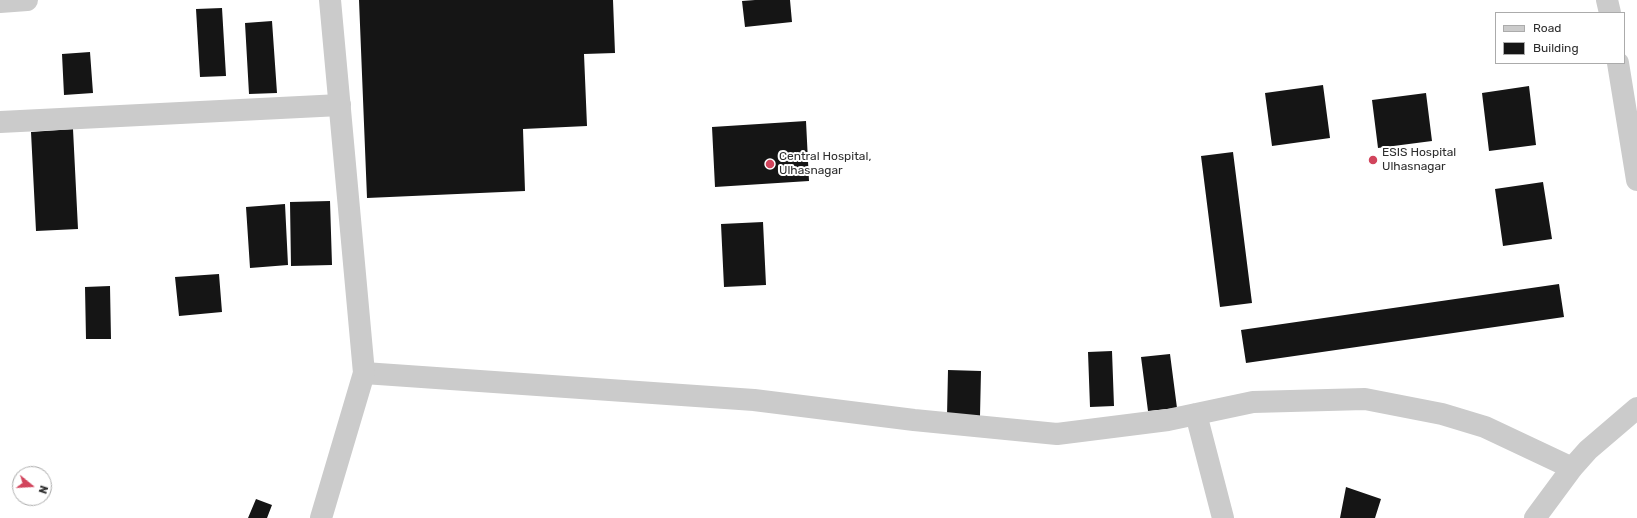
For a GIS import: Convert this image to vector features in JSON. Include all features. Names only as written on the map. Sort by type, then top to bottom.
[{"type":"street","points":[[0,2],[27,0]]},
{"type":"street","points":[[321,518],[364,373],[330,0]]},
{"type":"street","points":[[1608,0],[1610,12]]},
{"type":"street","points":[[1618,64],[1637,180]]},
{"type":"street","points":[[0,122],[340,105]]},
{"type":"street","points":[[364,373],[754,400],[1057,434],[1168,420],[1253,402],[1365,399],[1442,414],[1485,427],[1572,468]]},
{"type":"street","points":[[1535,518],[1572,468],[1588,450],[1637,408]]},
{"type":"street","points":[[1196,414],[1223,518]]},
{"type":"building","points":[[359,0],[613,0],[615,53],[584,54],[587,126],[523,129],[525,191],[367,198]]},
{"type":"building","points":[[790,0],[792,22],[745,27],[742,1]]},
{"type":"building","points":[[222,8],[226,76],[200,77],[196,9]]},
{"type":"building","points":[[272,21],[277,93],[249,94],[245,23]]},
{"type":"building","points":[[90,52],[93,93],[64,95],[62,54]]},
{"type":"building","points":[[1323,85],[1330,138],[1272,146],[1265,93]]},
{"type":"building","points":[[1529,86],[1536,145],[1489,151],[1482,93]]},
{"type":"building","points":[[1426,93],[1432,141],[1378,148],[1372,100]]},
{"type":"building","points":[[806,121],[809,181],[715,187],[712,127]]},
{"type":"building","points":[[73,129],[78,229],[36,231],[31,132]]},
{"type":"building","points":[[1233,152],[1252,303],[1220,307],[1201,156]]},
{"type":"building","points":[[1543,182],[1552,239],[1503,246],[1495,189]]},
{"type":"building","points":[[330,201],[332,265],[291,266],[290,202]]},
{"type":"building","points":[[285,204],[288,265],[250,268],[246,207]]},
{"type":"building","points":[[763,222],[766,285],[724,287],[721,224]]},
{"type":"building","points":[[219,274],[222,312],[179,316],[175,277]]},
{"type":"building","points":[[1559,284],[1564,317],[1246,363],[1241,330]]},
{"type":"building","points":[[110,286],[111,339],[86,339],[85,287]]},
{"type":"building","points":[[1112,351],[1114,406],[1090,407],[1088,352]]},
{"type":"building","points":[[1170,354],[1177,408],[1148,411],[1141,357]]},
{"type":"building","points":[[948,370],[981,371],[980,416],[947,416]]},
{"type":"building","points":[[1346,487],[1381,499],[1375,518],[1340,518]]},
{"type":"building","points":[[256,499],[272,505],[267,518],[248,518]]},
{"type":"place","name":"ESIS Hospital Ulhasnagar","points":[[1373,160]]},
{"type":"place","name":"Central Hospital, Ulhasnagar","points":[[770,164]]}]
